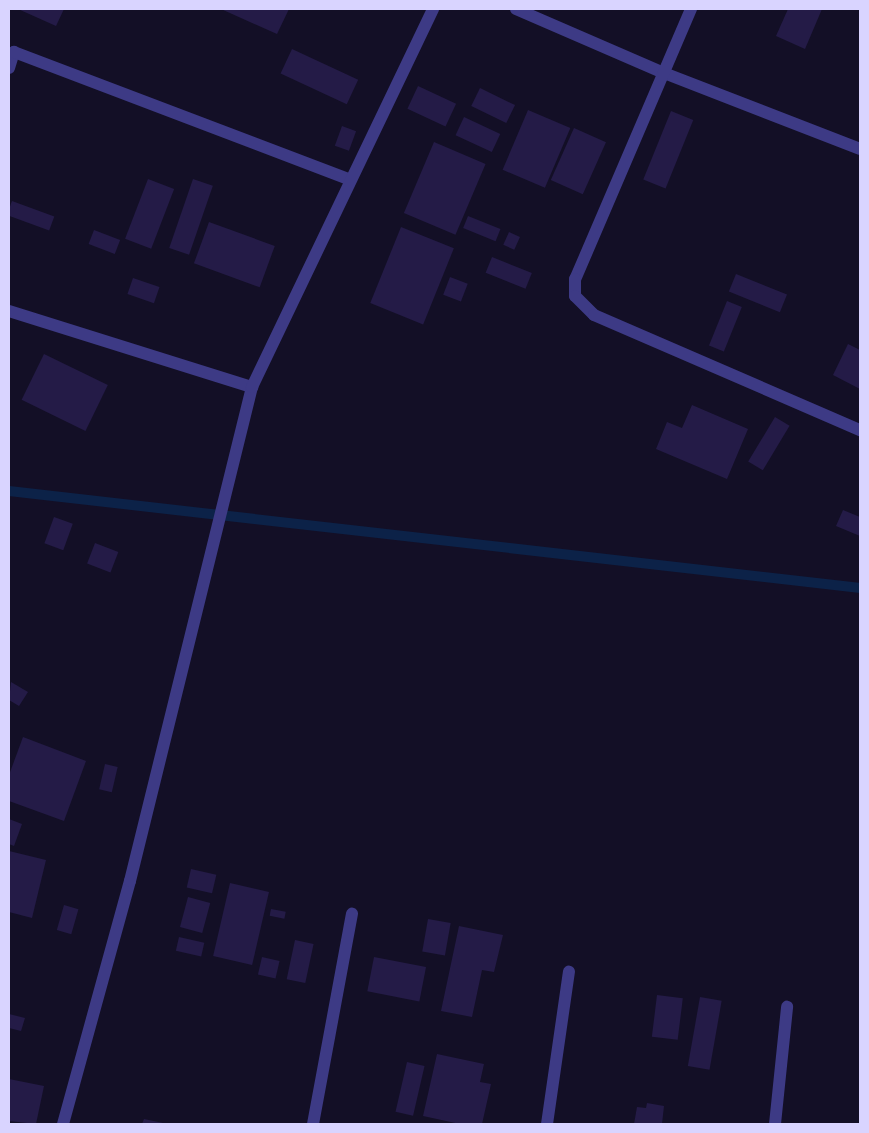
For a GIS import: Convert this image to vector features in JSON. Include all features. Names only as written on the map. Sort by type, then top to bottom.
[{"type":"street","points":[[63,1124],[130,881],[252,387],[433,9]]},
{"type":"street","points":[[516,9],[664,73],[860,149]]},
{"type":"street","points":[[691,9],[575,279],[574,296],[594,315],[860,430]]},
{"type":"street","points":[[9,68],[14,52],[351,180]]},
{"type":"street","points":[[9,311],[252,387]]},
{"type":"street","points":[[313,1124],[352,914]]},
{"type":"street","points":[[548,1124],[569,972]]},
{"type":"street","points":[[775,1124],[787,1007]]},
{"type":"building","points":[[18,9],[64,9],[56,26]]},
{"type":"building","points":[[221,9],[289,9],[277,34]]},
{"type":"building","points":[[788,9],[822,9],[805,49],[776,36]]},
{"type":"building","points":[[292,49],[358,80],[347,104],[281,73]]},
{"type":"building","points":[[418,86],[456,104],[445,126],[407,109]]},
{"type":"building","points":[[480,88],[515,105],[506,123],[471,106]]},
{"type":"building","points":[[528,110],[570,128],[545,188],[503,170]]},
{"type":"building","points":[[671,111],[693,120],[666,189],[643,180]]},
{"type":"building","points":[[464,117],[500,134],[492,152],[456,135]]},
{"type":"building","points":[[342,126],[356,131],[349,151],[335,146]]},
{"type":"building","points":[[574,128],[606,142],[583,194],[551,180]]},
{"type":"building","points":[[434,142],[486,164],[455,235],[404,213]]},
{"type":"building","points":[[148,179],[174,189],[151,249],[125,239]]},
{"type":"building","points":[[193,179],[213,186],[189,255],[169,248]]},
{"type":"building","points":[[12,201],[54,216],[49,230],[9,216]]},
{"type":"building","points":[[468,216],[500,229],[496,241],[463,228]]},
{"type":"building","points":[[209,222],[275,246],[260,287],[194,263]]},
{"type":"building","points":[[401,227],[454,248],[423,324],[370,303]]},
{"type":"building","points":[[94,230],[120,240],[115,254],[89,244]]},
{"type":"building","points":[[509,232],[520,237],[514,250],[503,245]]},
{"type":"building","points":[[492,257],[532,273],[526,289],[486,273]]},
{"type":"building","points":[[736,274],[787,295],[780,312],[729,292]]},
{"type":"building","points":[[450,277],[468,284],[461,302],[443,295]]},
{"type":"building","points":[[133,278],[159,287],[154,303],[127,294]]},
{"type":"building","points":[[727,301],[742,307],[724,351],[709,346]]},
{"type":"building","points":[[848,344],[860,350],[860,389],[833,375]]},
{"type":"building","points":[[44,354],[108,385],[85,431],[22,400]]},
{"type":"building","points":[[692,405],[748,429],[727,479],[656,449],[667,422],[682,428]]},
{"type":"building","points":[[775,417],[790,426],[763,470],[748,462]]},
{"type":"building","points":[[843,510],[860,517],[860,536],[836,526]]},
{"type":"building","points":[[54,517],[73,524],[63,550],[44,543]]},
{"type":"building","points":[[95,543],[118,552],[110,572],[87,564]]},
{"type":"building","points":[[11,682],[28,692],[19,706],[9,700]]},
{"type":"building","points":[[23,737],[86,761],[64,821],[9,801],[9,775]]},
{"type":"building","points":[[105,764],[118,767],[112,792],[99,789]]},
{"type":"building","points":[[9,819],[22,824],[14,846],[9,844]]},
{"type":"building","points":[[9,851],[46,860],[32,918],[9,912]]},
{"type":"building","points":[[191,869],[216,875],[212,893],[187,888]]},
{"type":"building","points":[[230,883],[269,892],[252,965],[213,956]]},
{"type":"building","points":[[188,897],[210,903],[202,933],[180,927]]},
{"type":"building","points":[[64,905],[78,909],[71,934],[57,930]]},
{"type":"building","points":[[271,909],[286,912],[284,919],[270,916]]},
{"type":"building","points":[[428,919],[451,923],[445,955],[422,951]]},
{"type":"building","points":[[459,926],[503,935],[494,972],[482,970],[472,1017],[441,1011]]},
{"type":"building","points":[[179,937],[204,943],[201,956],[176,951]]},
{"type":"building","points":[[295,940],[314,944],[305,983],[287,979]]},
{"type":"building","points":[[262,957],[280,961],[275,979],[258,975]]},
{"type":"building","points":[[374,957],[426,967],[419,1001],[367,991]]},
{"type":"building","points":[[657,995],[683,998],[678,1040],[652,1037]]},
{"type":"building","points":[[700,997],[722,1001],[710,1070],[688,1066]]},
{"type":"building","points":[[9,1014],[25,1018],[21,1031],[9,1028]]},
{"type":"building","points":[[437,1054],[484,1064],[480,1082],[491,1084],[482,1124],[460,1124],[423,1116]]},
{"type":"building","points":[[407,1062],[425,1066],[413,1116],[396,1112]]},
{"type":"building","points":[[9,1079],[44,1086],[36,1124],[9,1121]]},
{"type":"building","points":[[647,1103],[664,1106],[662,1124],[634,1124],[637,1107],[646,1108]]},
{"type":"building","points":[[144,1119],[163,1123],[163,1124],[142,1124]]},
{"type":"waterway","points":[[9,491],[860,588]]}]
